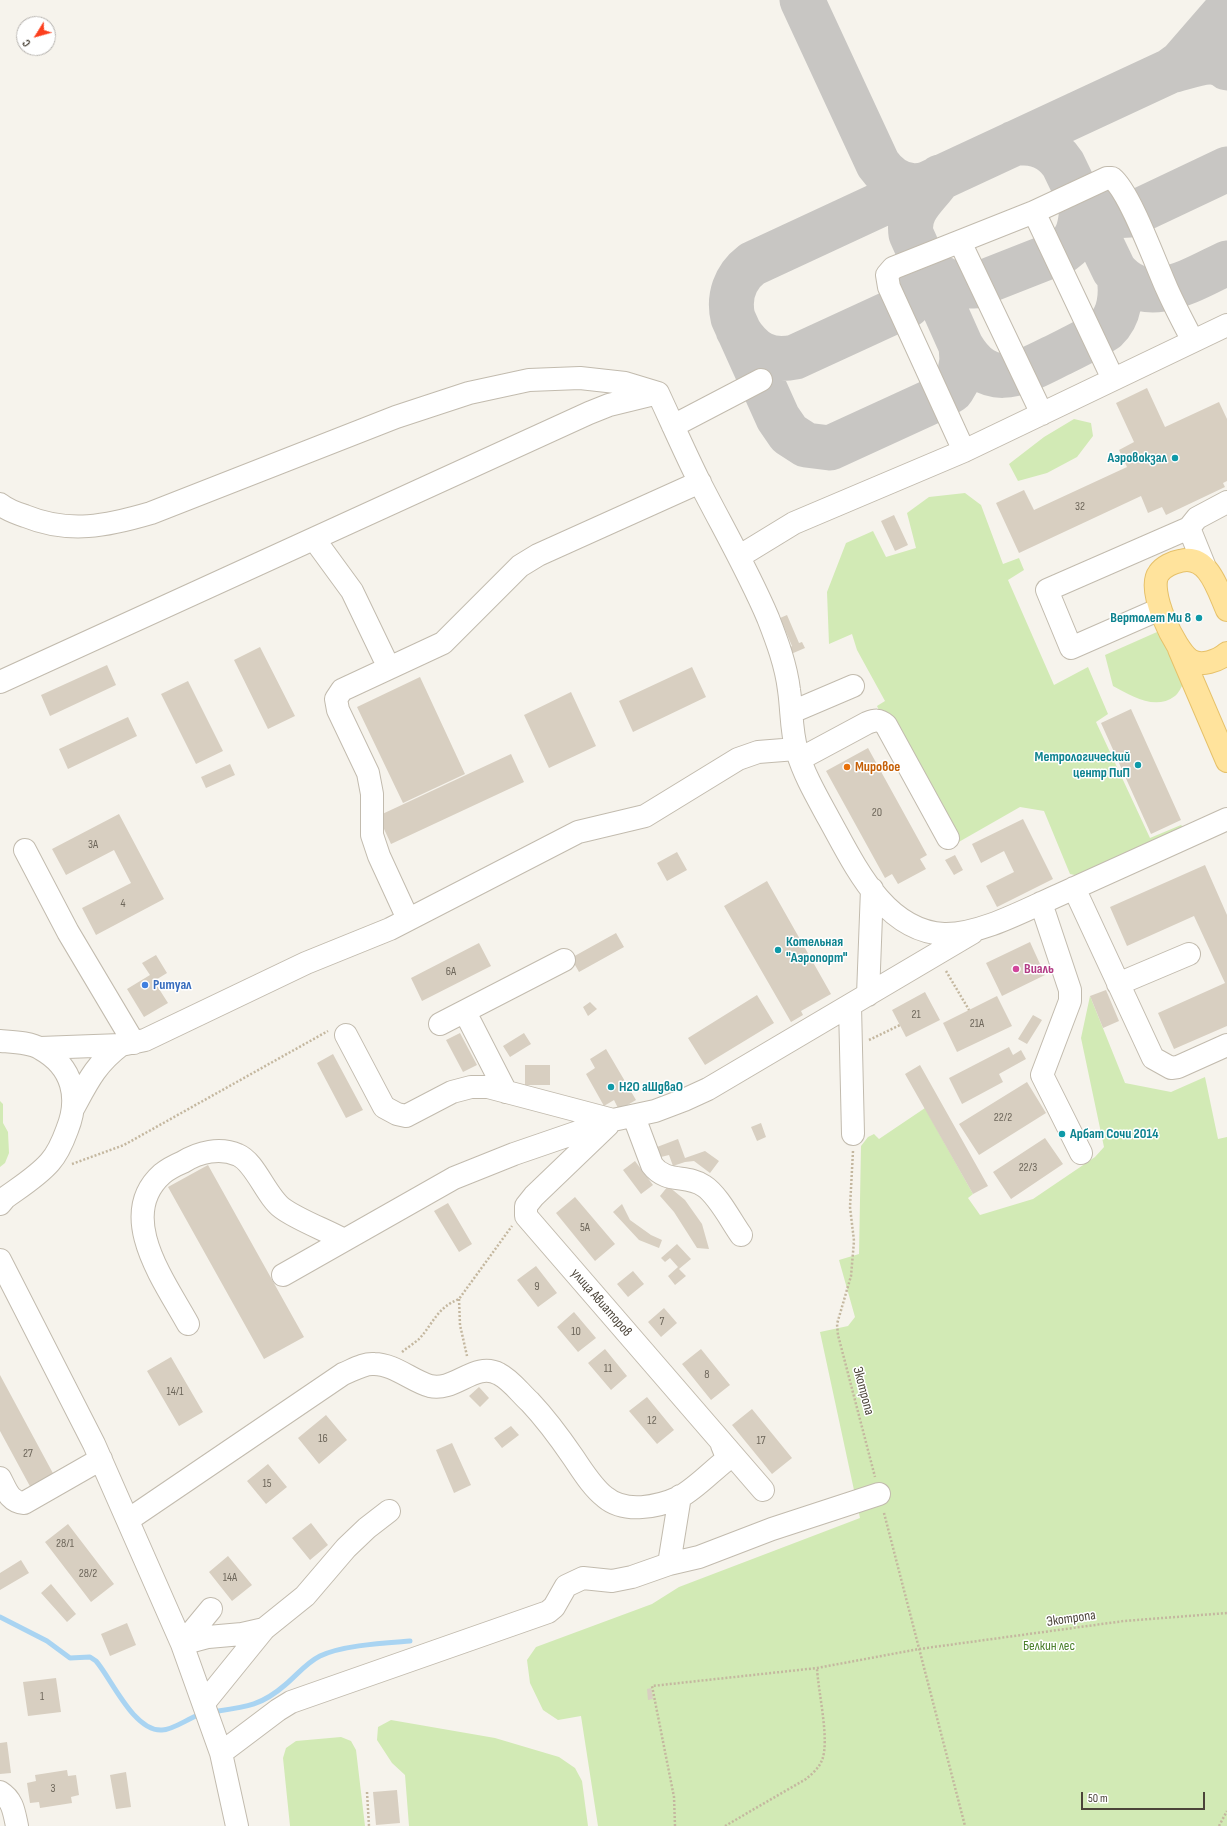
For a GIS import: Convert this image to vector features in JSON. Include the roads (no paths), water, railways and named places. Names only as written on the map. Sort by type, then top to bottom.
[{"type":"main road","points":[[1227,610],[1204,565],[1196,560],[1186,559],[1174,562],[1158,573],[1155,582],[1155,594],[1160,609],[1227,761]]},
{"type":"main road","points":[[1178,648],[1192,661],[1201,663],[1210,663],[1222,658],[1227,653]]},
{"type":"street","points":[[964,451],[889,287],[887,275],[893,268],[1034,212],[1107,178],[1112,178],[1120,186],[1167,289],[1193,341]]},
{"type":"street","points":[[1034,212],[1113,380]]},
{"type":"street","points":[[960,242],[1042,414]]},
{"type":"street","points":[[740,556],[794,523],[964,451],[1227,325]]},
{"type":"street","points":[[2,507],[41,523],[77,528],[112,524],[152,513],[396,417],[469,393],[529,380],[580,378],[625,384],[658,393]]},
{"type":"street","points":[[673,426],[761,380]]},
{"type":"street","points":[[658,393],[700,482],[740,556],[768,618],[783,660],[798,754],[804,772],[854,864],[872,889],[891,911],[910,924],[927,931],[955,934],[982,928]]},
{"type":"street","points":[[0,682],[589,413],[658,393]]},
{"type":"street","points":[[408,919],[372,835],[372,794],[368,773],[338,710],[336,699],[342,690],[443,643],[520,566],[538,555],[700,482]]},
{"type":"street","points":[[1160,609],[1071,648],[1046,590],[1189,528],[1197,518],[1227,502]]},
{"type":"street","points":[[1189,528],[1204,565]]},
{"type":"street","points":[[314,539],[352,590],[389,668]]},
{"type":"street","points":[[792,712],[853,686]]},
{"type":"street","points":[[0,1041],[17,1042],[40,1048],[127,1044],[145,1040],[306,963],[390,929],[578,832],[645,816],[738,759],[758,752],[798,754],[874,720],[881,720],[886,725],[948,838]]},
{"type":"street","points":[[283,1275],[454,1178],[514,1154],[684,1100],[708,1089],[982,928],[1227,819]]},
{"type":"street","points":[[25,850],[127,1044]]},
{"type":"street","points":[[1074,888],[1153,1058],[1171,1068],[1178,1068],[1227,1045]]},
{"type":"street","points":[[854,1134],[851,1049],[859,1000],[872,889]]},
{"type":"street","points":[[1041,903],[1070,990],[1070,1001],[1042,1075],[1081,1152]]},
{"type":"street","points":[[1118,984],[1189,954]]},
{"type":"street","points":[[440,1024],[564,960]]},
{"type":"street","points":[[465,1012],[506,1092]]},
{"type":"street","points":[[346,1035],[384,1107],[397,1114],[406,1116],[452,1092],[471,1087],[488,1087],[624,1118],[657,1172],[663,1176],[695,1181],[712,1192],[741,1235]]},
{"type":"street","points":[[74,1107],[96,1069],[106,1056],[127,1044]]},
{"type":"street","points":[[0,1204],[5,1198],[50,1162],[62,1144],[71,1122],[74,1107],[74,1090],[68,1076],[57,1060],[40,1048]]},
{"type":"street","name":"улица Авиаторов","points":[[624,1118],[534,1196],[526,1206],[526,1216],[722,1445],[763,1490]]},
{"type":"street","points":[[188,1324],[153,1261],[146,1241],[142,1222],[144,1202],[150,1188],[162,1174],[186,1160],[205,1152],[226,1152],[239,1155],[252,1168],[273,1199],[283,1208],[344,1240]]},
{"type":"street","points":[[0,1260],[101,1459],[182,1644],[221,1753],[237,1826]]},
{"type":"street","points":[[0,1290],[10,1293],[23,1304]]},
{"type":"street","points":[[128,1520],[343,1374],[365,1365],[383,1365],[430,1386],[439,1387],[447,1386],[475,1373],[488,1370],[497,1372],[506,1377],[537,1410],[586,1476],[605,1498],[621,1505],[641,1509],[680,1496],[725,1461],[726,1454],[722,1445]]},
{"type":"street","points":[[0,1478],[11,1498],[16,1502],[24,1503],[101,1459]]},
{"type":"street","points":[[221,1753],[290,1702],[548,1612],[554,1607],[566,1586],[583,1578],[612,1581],[632,1577],[669,1564],[699,1557],[772,1529],[879,1494]]},
{"type":"street","points":[[669,1564],[680,1496]]},
{"type":"street","points":[[204,1703],[264,1629],[305,1596],[346,1548],[367,1528],[389,1511]]},
{"type":"street","points":[[182,1644],[212,1609]]},
{"type":"street","points":[[182,1644],[208,1637],[242,1634],[264,1629]]},
{"type":"street","points":[[0,1792],[7,1796],[13,1807],[17,1826]]},
{"type":"waterway","points":[[0,1617],[47,1641],[70,1658],[90,1657],[96,1661],[133,1714],[152,1728],[166,1730],[196,1716]]},
{"type":"waterway","points":[[218,1711],[254,1704],[269,1697],[277,1692],[310,1662],[329,1652],[364,1645],[410,1641]]},
{"type":"place","name":"Аэровокзал","points":[[1175,458]]},
{"type":"place","name":"Вертолет Ми 8","points":[[1199,618]]},
{"type":"place","name":"Метрологический центр ПиП","points":[[1138,765]]},
{"type":"place","name":"Мировое","points":[[847,767]]},
{"type":"place","name":"Котельная \"Аэропорт\"","points":[[778,950]]},
{"type":"place","name":"Виаль","points":[[1016,969]]},
{"type":"place","name":"Ритуал","points":[[145,985]]},
{"type":"place","name":"H2O аШдваО","points":[[611,1087]]},
{"type":"place","name":"Арбат Сочи 2014","points":[[1062,1134]]},
{"type":"park label","name":"Белкин лес","points":[[1049,1646]]}]
